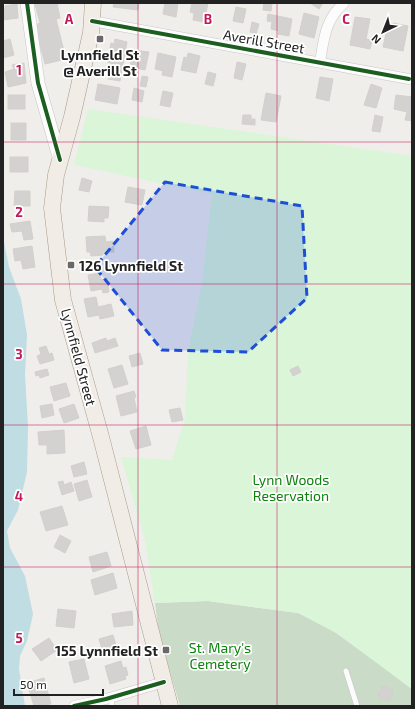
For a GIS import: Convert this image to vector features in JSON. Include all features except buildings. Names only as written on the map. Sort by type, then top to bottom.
[{"type":"main road","name":"Lynnfield Street","points":[[93,3],[91,33],[56,175],[52,208],[63,300],[101,437],[170,706]]},
{"type":"street","points":[[27,3],[38,83],[60,160]]},
{"type":"street","points":[[320,62],[328,23],[333,14],[344,3]]},
{"type":"street","name":"Averill Street","points":[[92,21],[409,79]]},
{"type":"street","points":[[74,706],[111,702],[164,682]]},
{"type":"lane","points":[[346,671],[357,706]]},
{"type":"highlighted area","points":[[165,182],[302,206],[307,298],[248,352],[162,350],[95,267]]},
{"type":"green space","name":"Lynn Woods Reservation","points":[[88,109],[412,156],[412,689],[336,633],[298,613],[208,601],[155,603],[145,541],[121,457],[172,460],[185,418],[188,352],[202,284],[212,194],[74,165]]},
{"type":"green space","name":"St. Mary's Cemetery","points":[[208,601],[298,613],[313,620],[343,637],[412,689],[412,706],[180,706],[159,634],[155,603]]},
{"type":"water","points":[[3,237],[9,267],[21,299],[27,335],[25,374],[28,427],[27,472],[18,510],[7,531],[10,548],[25,576],[33,614],[27,641],[20,656],[19,669],[25,706],[3,706]]},
{"type":"cycle path","points":[[27,3],[38,83],[60,160]]},
{"type":"cycle path","points":[[92,21],[409,79]]},
{"type":"cycle path","points":[[74,706],[106,699],[164,682]]},
{"type":"place","name":"Lynnfield St @ Averill St","points":[[100,39]]},
{"type":"place","name":"126 Lynnfield St","points":[[71,265]]},
{"type":"place","name":"155 Lynnfield St","points":[[166,650]]}]
